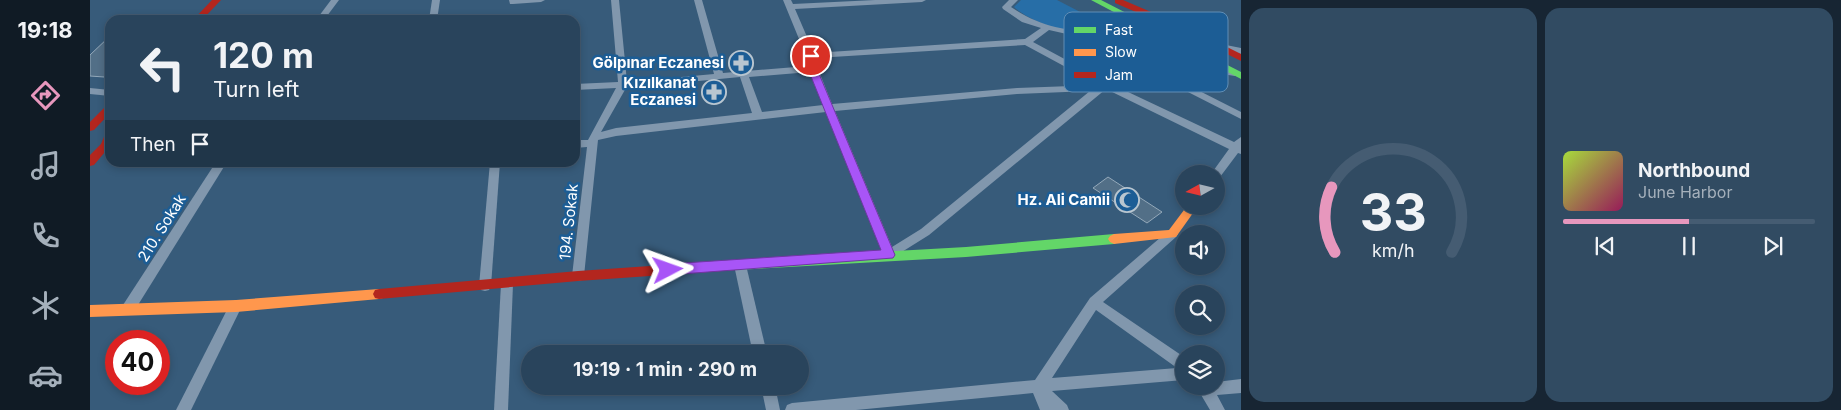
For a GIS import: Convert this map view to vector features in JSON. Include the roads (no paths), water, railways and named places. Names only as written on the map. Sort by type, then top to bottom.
[{"type":"main road","points":[[202,15],[217,0]]},
{"type":"main road","points":[[217,15],[231,0]]},
{"type":"main road","points":[[1095,0],[1117,12]]},
{"type":"main road","points":[[1116,0],[1144,12]]},
{"type":"main road","points":[[1228,52],[1241,58]]},
{"type":"main road","points":[[91,127],[105,113]]},
{"type":"main road","points":[[90,148],[105,133]]},
{"type":"main road","points":[[90,162],[105,146]]},
{"type":"main road","points":[[90,311],[236,306],[485,286],[578,276],[888,255],[966,252],[1172,234],[1186,215]]},
{"type":"street","points":[[324,15],[335,0]]},
{"type":"street","points":[[434,15],[436,0]]},
{"type":"street","points":[[513,0],[513,2],[541,0]]},
{"type":"street","points":[[614,0],[623,85]]},
{"type":"street","points":[[698,0],[719,76]]},
{"type":"street","points":[[922,0],[788,3],[811,56],[813,69],[828,108],[888,255],[925,232],[1097,92]]},
{"type":"street","points":[[1014,0],[1006,7],[1025,20],[1064,31]]},
{"type":"street","points":[[1027,42],[1046,27]]},
{"type":"street","points":[[811,56],[1027,42],[1064,64]]},
{"type":"street","points":[[1228,49],[1241,51]]},
{"type":"street","points":[[580,87],[813,69]]},
{"type":"street","points":[[743,74],[758,116]]},
{"type":"street","name":"194. Sokak","points":[[578,276],[593,141],[623,85]]},
{"type":"street","points":[[580,143],[593,141],[616,132],[828,108],[1017,91],[1064,89]]},
{"type":"street","points":[[90,91],[105,92]]},
{"type":"street","points":[[1114,92],[1239,147],[1224,165]]},
{"type":"street","points":[[1194,92],[1241,116]]},
{"type":"street","name":"210. Sokak","points":[[128,309],[219,167]]},
{"type":"street","points":[[485,286],[495,167]]},
{"type":"street","points":[[1038,387],[1094,302],[1172,234]]},
{"type":"street","points":[[740,265],[758,345]]},
{"type":"street","points":[[502,410],[507,284]]},
{"type":"street","points":[[1094,302],[1175,359]]},
{"type":"street","points":[[182,410],[236,306]]},
{"type":"street","points":[[792,410],[951,393],[1175,375]]},
{"type":"street","points":[[1225,388],[1241,386]]},
{"type":"street","points":[[1038,387],[1047,410]]},
{"type":"street","points":[[1038,387],[1062,410]]},
{"type":"street","points":[[770,395],[773,410]]},
{"type":"street","points":[[1209,395],[1218,410]]},
{"type":"place","name":"Gölpınar Eczanesi","points":[[741,63]]},
{"type":"place","name":"Kızılkanat Eczanesi","points":[[714,92]]},
{"type":"place","name":"Hz. Ali Camii","points":[[1127,200]]}]
